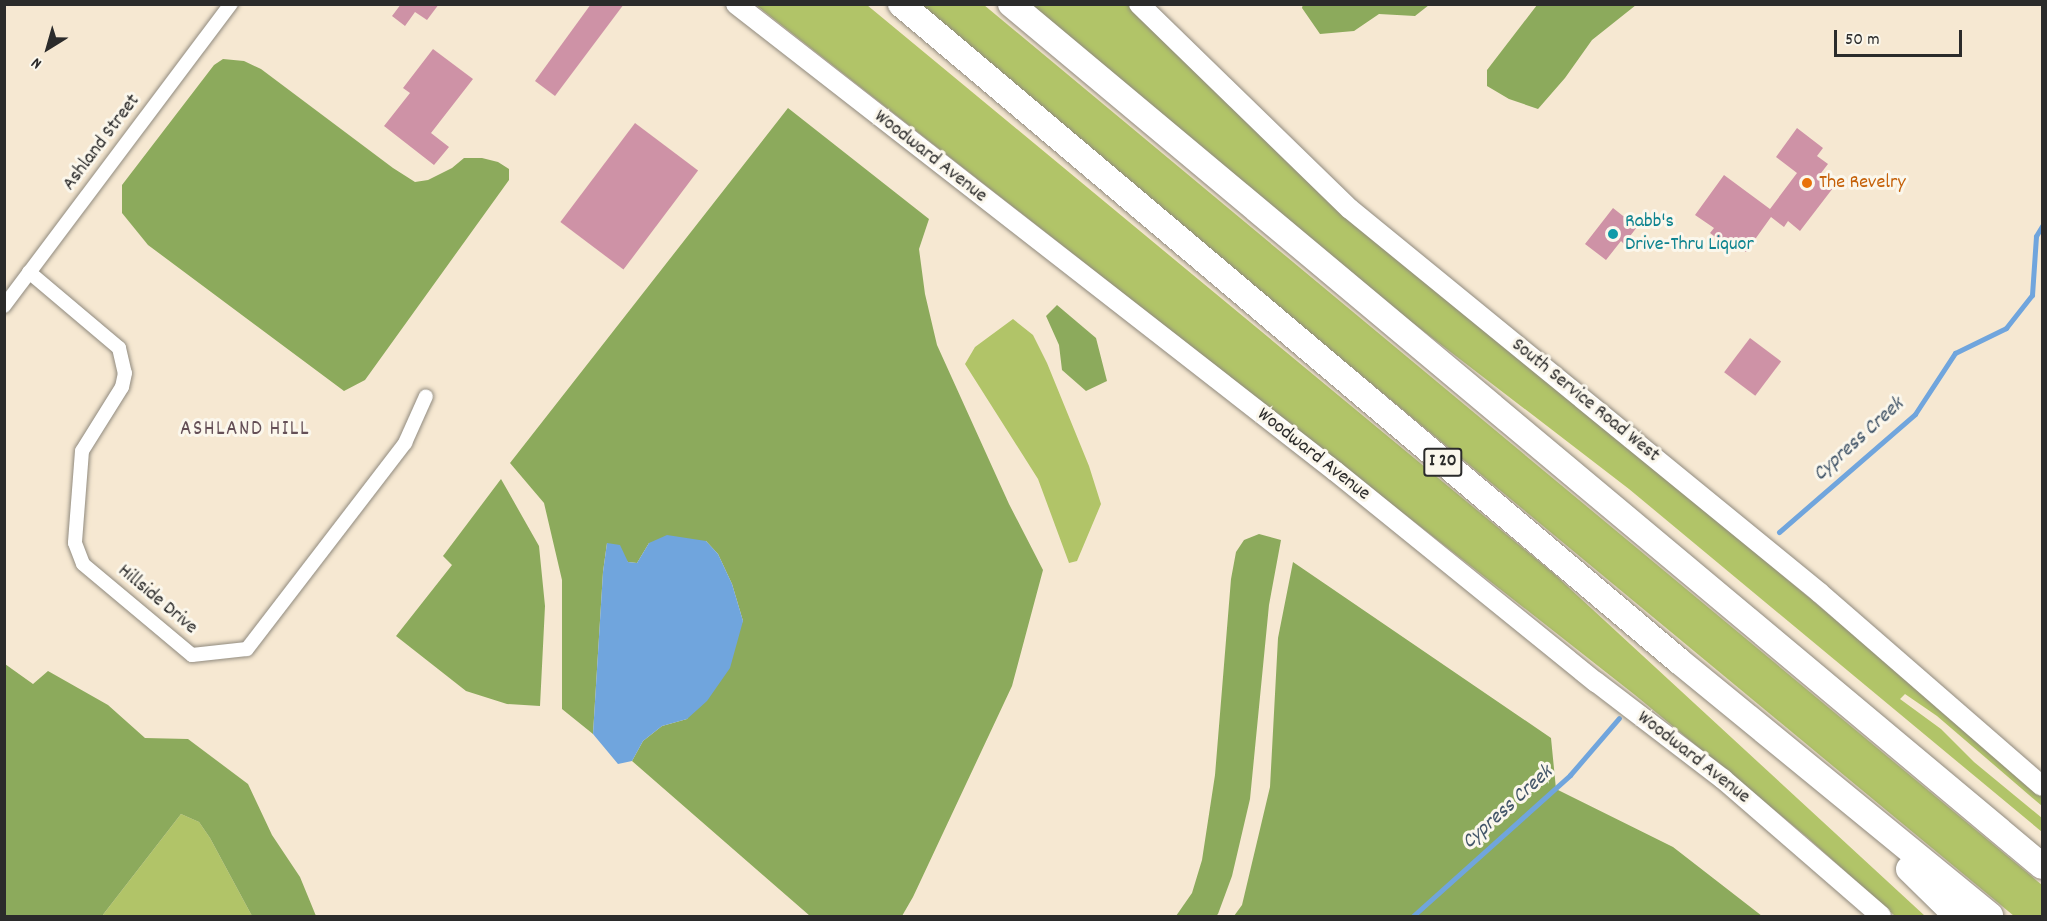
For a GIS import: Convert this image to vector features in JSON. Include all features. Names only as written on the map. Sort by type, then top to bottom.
[{"type":"highway","name":"I 20","points":[[901,4],[1786,749],[1990,916]]},
{"type":"highway","points":[[1011,4],[2043,866]]},
{"type":"highway","points":[[1882,733],[2043,852]]},
{"type":"highway","points":[[1786,749],[1957,916]]},
{"type":"main road","name":"Woodward Avenue","points":[[736,4],[1335,471],[1596,682],[1723,779],[1881,916]]},
{"type":"main road","name":"South Service Road West","points":[[1139,4],[1350,209],[1820,593],[2043,786]]},
{"type":"street","name":"Ashland Street","points":[[4,306],[231,4]]},
{"type":"street","name":"Hillside Drive","points":[[29,272],[119,348],[125,373],[122,387],[82,450],[75,543],[83,564],[192,655],[247,649],[405,443],[426,396]]},
{"type":"green space","points":[[1303,4],[1429,5],[1415,16],[1379,14],[1354,31],[1320,34],[1302,8]]},
{"type":"green space","points":[[756,5],[867,5],[1553,573],[1925,916],[1895,916],[1807,837],[1635,695]]},
{"type":"green space","points":[[914,5],[984,5],[2042,885],[2042,916],[2014,916]]},
{"type":"green space","points":[[1030,5],[1128,5],[1269,141],[1631,449],[2042,792],[2042,806],[1937,716],[1905,694],[1900,699],[1941,729],[1974,762],[2042,818],[2042,832],[1629,489],[1409,320]]},
{"type":"green space","points":[[1537,5],[1636,5],[1592,40],[1565,78],[1538,109],[1509,99],[1487,86],[1487,70]]},
{"type":"green space","points":[[223,59],[244,61],[261,69],[415,182],[428,180],[452,168],[464,158],[482,158],[498,162],[509,169],[509,180],[365,380],[344,391],[148,245],[122,213],[122,185],[214,65]]},
{"type":"green space","points":[[788,108],[929,219],[919,249],[925,294],[937,345],[1009,504],[1043,570],[1012,686],[902,916],[810,916],[632,761],[643,741],[662,726],[687,719],[743,621],[732,584],[718,554],[706,541],[649,543],[637,563],[628,562],[607,543],[603,572],[593,734],[562,709],[562,580],[544,503],[510,463]]},
{"type":"green space","points":[[1057,305],[1096,338],[1107,381],[1086,391],[1062,370],[1059,345],[1046,316]]},
{"type":"green space","points":[[1013,319],[1033,335],[1047,363],[1089,466],[1101,504],[1077,561],[1069,563],[1038,479],[965,364],[975,347]]},
{"type":"green space","points":[[501,479],[539,546],[545,606],[540,706],[507,704],[466,691],[396,636],[452,565],[443,556]]},
{"type":"green space","points":[[1259,534],[1281,540],[1269,605],[1250,799],[1232,876],[1218,914],[1216,916],[1176,916],[1192,893],[1202,860],[1215,775],[1231,579],[1236,552],[1244,540]]},
{"type":"green space","points":[[1293,562],[1551,738],[1556,789],[1673,847],[1762,916],[1234,916],[1242,905],[1270,787],[1278,638]]},
{"type":"green space","points":[[5,664],[33,684],[48,671],[108,705],[145,738],[188,739],[248,784],[272,835],[300,877],[316,916],[252,916],[199,822],[181,814],[102,916],[5,916]]},
{"type":"green space","points":[[181,814],[199,822],[252,916],[102,916]]},
{"type":"water","points":[[667,535],[706,541],[718,554],[732,584],[743,621],[730,668],[707,701],[687,719],[662,726],[643,741],[632,761],[618,764],[593,734],[603,572],[607,543],[620,545],[628,562],[637,563],[649,543]]},
{"type":"building","points":[[401,4],[439,4],[427,20],[415,12],[405,26],[392,16]]},
{"type":"building","points":[[591,4],[624,4],[555,96],[535,81]]},
{"type":"building","points":[[433,49],[473,79],[431,133],[449,147],[434,165],[384,126],[410,93],[403,88]]},
{"type":"building","points":[[635,123],[698,171],[623,270],[560,222]]},
{"type":"building","points":[[1797,128],[1823,148],[1817,156],[1828,164],[1818,177],[1833,188],[1800,231],[1788,221],[1784,227],[1771,217],[1746,252],[1729,239],[1725,244],[1710,233],[1714,228],[1695,215],[1724,175],[1770,209],[1797,173],[1776,157]]},
{"type":"building","name":"Rabb's Drive-Thru Liquor","points":[[1613,208],[1637,227],[1624,244],[1621,241],[1606,260],[1585,244]]},
{"type":"building","points":[[1750,338],[1781,361],[1755,396],[1724,372]]},
{"type":"waterway","name":"Cypress Creek","points":[[1779,532],[1915,414],[1955,353],[2006,328],[2032,295],[2036,236],[2042,226]]},
{"type":"waterway","name":"Cypress Creek","points":[[1413,916],[1570,775],[1619,718]]},
{"type":"place","name":"The Revelry","points":[[1807,183]]},
{"type":"place","name":"Rabb's Drive-Thru Liquor","points":[[1613,234]]},
{"type":"district","name":"ASHLAND HILL","points":[[245,430]]}]
